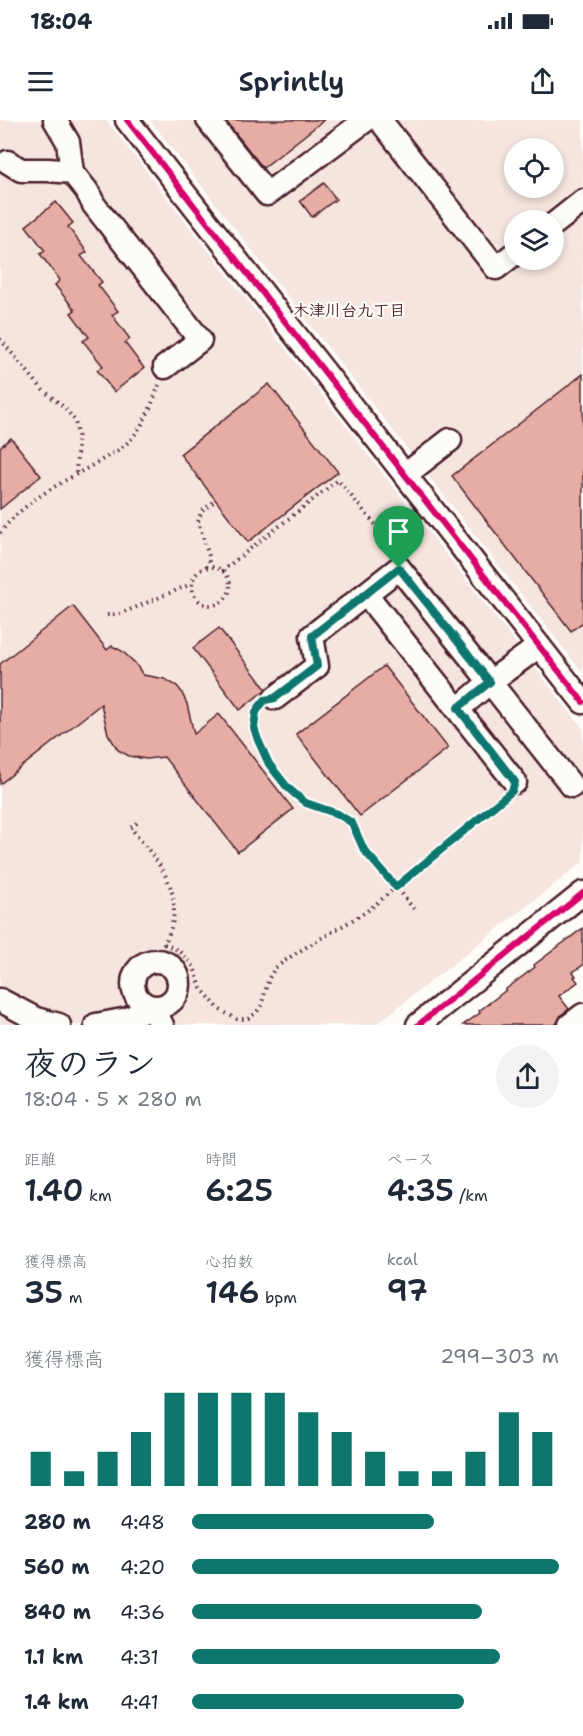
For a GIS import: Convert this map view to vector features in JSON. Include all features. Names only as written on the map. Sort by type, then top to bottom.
[{"type":"street","points":[[55,120],[68,142],[72,172],[87,191],[94,205],[200,340],[165,367]]},
{"type":"street","points":[[127,120],[583,702]]},
{"type":"street","points":[[208,120],[267,194],[366,120]]},
{"type":"street","points":[[380,120],[496,268],[504,262]]},
{"type":"street","points":[[8,162],[21,170],[72,172]]},
{"type":"street","points":[[564,216],[583,201]]},
{"type":"street","points":[[405,475],[450,440]]},
{"type":"street","points":[[275,698],[317,666],[312,636],[399,568],[572,786]]},
{"type":"street","points":[[366,594],[515,782]]},
{"type":"street","points":[[458,708],[538,646]]},
{"type":"street","points":[[418,1025],[583,894]]},
{"type":"street","points":[[160,953],[164,963],[176,974],[179,982],[174,999],[159,1007],[157,1016],[137,998],[132,982],[140,967],[160,953]]},
{"type":"street","points":[[0,1000],[36,1019],[59,1025]]},
{"type":"street","points":[[570,1025],[583,1015]]},
{"type":"street","points":[[96,1025],[157,1016]]},
{"type":"path","points":[[0,339],[43,390],[65,408],[75,421],[78,436],[76,476]]},
{"type":"path","points":[[0,533],[27,504],[44,492],[122,448],[142,423],[153,401],[165,367]]},
{"type":"path","points":[[222,571],[338,480],[397,550],[399,568]]},
{"type":"path","points":[[205,568],[209,562],[209,556],[198,522],[201,512],[216,500]]},
{"type":"path","points":[[213,567],[222,571],[230,581],[228,596],[216,605],[201,604],[192,592],[191,584],[194,577],[205,568],[213,567]]},
{"type":"path","points":[[108,615],[135,609],[191,584]]},
{"type":"path","points":[[275,698],[265,700],[256,712],[254,721],[258,740],[269,764],[287,787],[306,803],[338,814],[352,823],[364,850],[416,912]]},
{"type":"path","points":[[160,953],[178,950],[194,967],[201,988],[220,1011],[237,1019],[247,1019],[261,1006],[269,978],[275,968],[366,912],[512,791],[515,782]]},
{"type":"path","points":[[137,823],[131,828],[163,869],[169,882],[173,909],[170,930],[160,953]]},
{"type":"shaded area","points":[[0,120],[106,120],[583,729],[583,862],[375,1025],[0,1025]]},
{"type":"shaded area","points":[[150,120],[583,120],[583,673]]},
{"type":"building","points":[[225,120],[324,120],[263,168]]},
{"type":"building","points":[[324,183],[336,199],[312,217],[300,201]]},
{"type":"building","points":[[56,202],[73,223],[68,227],[87,252],[81,256],[102,282],[98,285],[118,311],[112,315],[130,339],[125,343],[144,368],[114,392],[97,370],[103,366],[83,341],[89,337],[71,313],[75,310],[55,285],[60,280],[40,254],[45,251],[26,226]]},
{"type":"building","points":[[583,374],[583,622],[571,631],[452,476]]},
{"type":"building","points":[[269,384],[338,472],[248,542],[180,454]]},
{"type":"building","points":[[11,438],[41,476],[0,509],[0,447]]},
{"type":"building","points":[[73,606],[107,650],[112,646],[122,651],[135,663],[143,675],[165,679],[177,686],[187,704],[194,734],[219,714],[293,809],[238,852],[164,757],[146,759],[129,756],[118,750],[108,734],[101,704],[0,784],[0,664]]},
{"type":"building","points":[[219,628],[266,689],[240,710],[193,648]]},
{"type":"building","points":[[384,666],[448,748],[360,816],[296,734]]},
{"type":"building","points":[[583,928],[583,965],[573,972],[578,982],[559,996],[569,1009],[561,1015],[557,1023],[554,1025],[463,1025],[535,967],[534,965]]},
{"type":"cycle path","points":[[127,120],[583,702]]},
{"type":"cycle path","points":[[418,1025],[583,893]]},
{"type":"district","name":"木津川台九丁目","points":[[349,310]]},
{"type":"route","points":[[399,568],[490,682],[458,708],[515,782],[512,791],[396,887],[364,850],[348,819],[306,803],[287,787],[269,764],[258,740],[254,721],[256,712],[265,700],[275,698],[317,666],[312,636],[399,568]]}]
